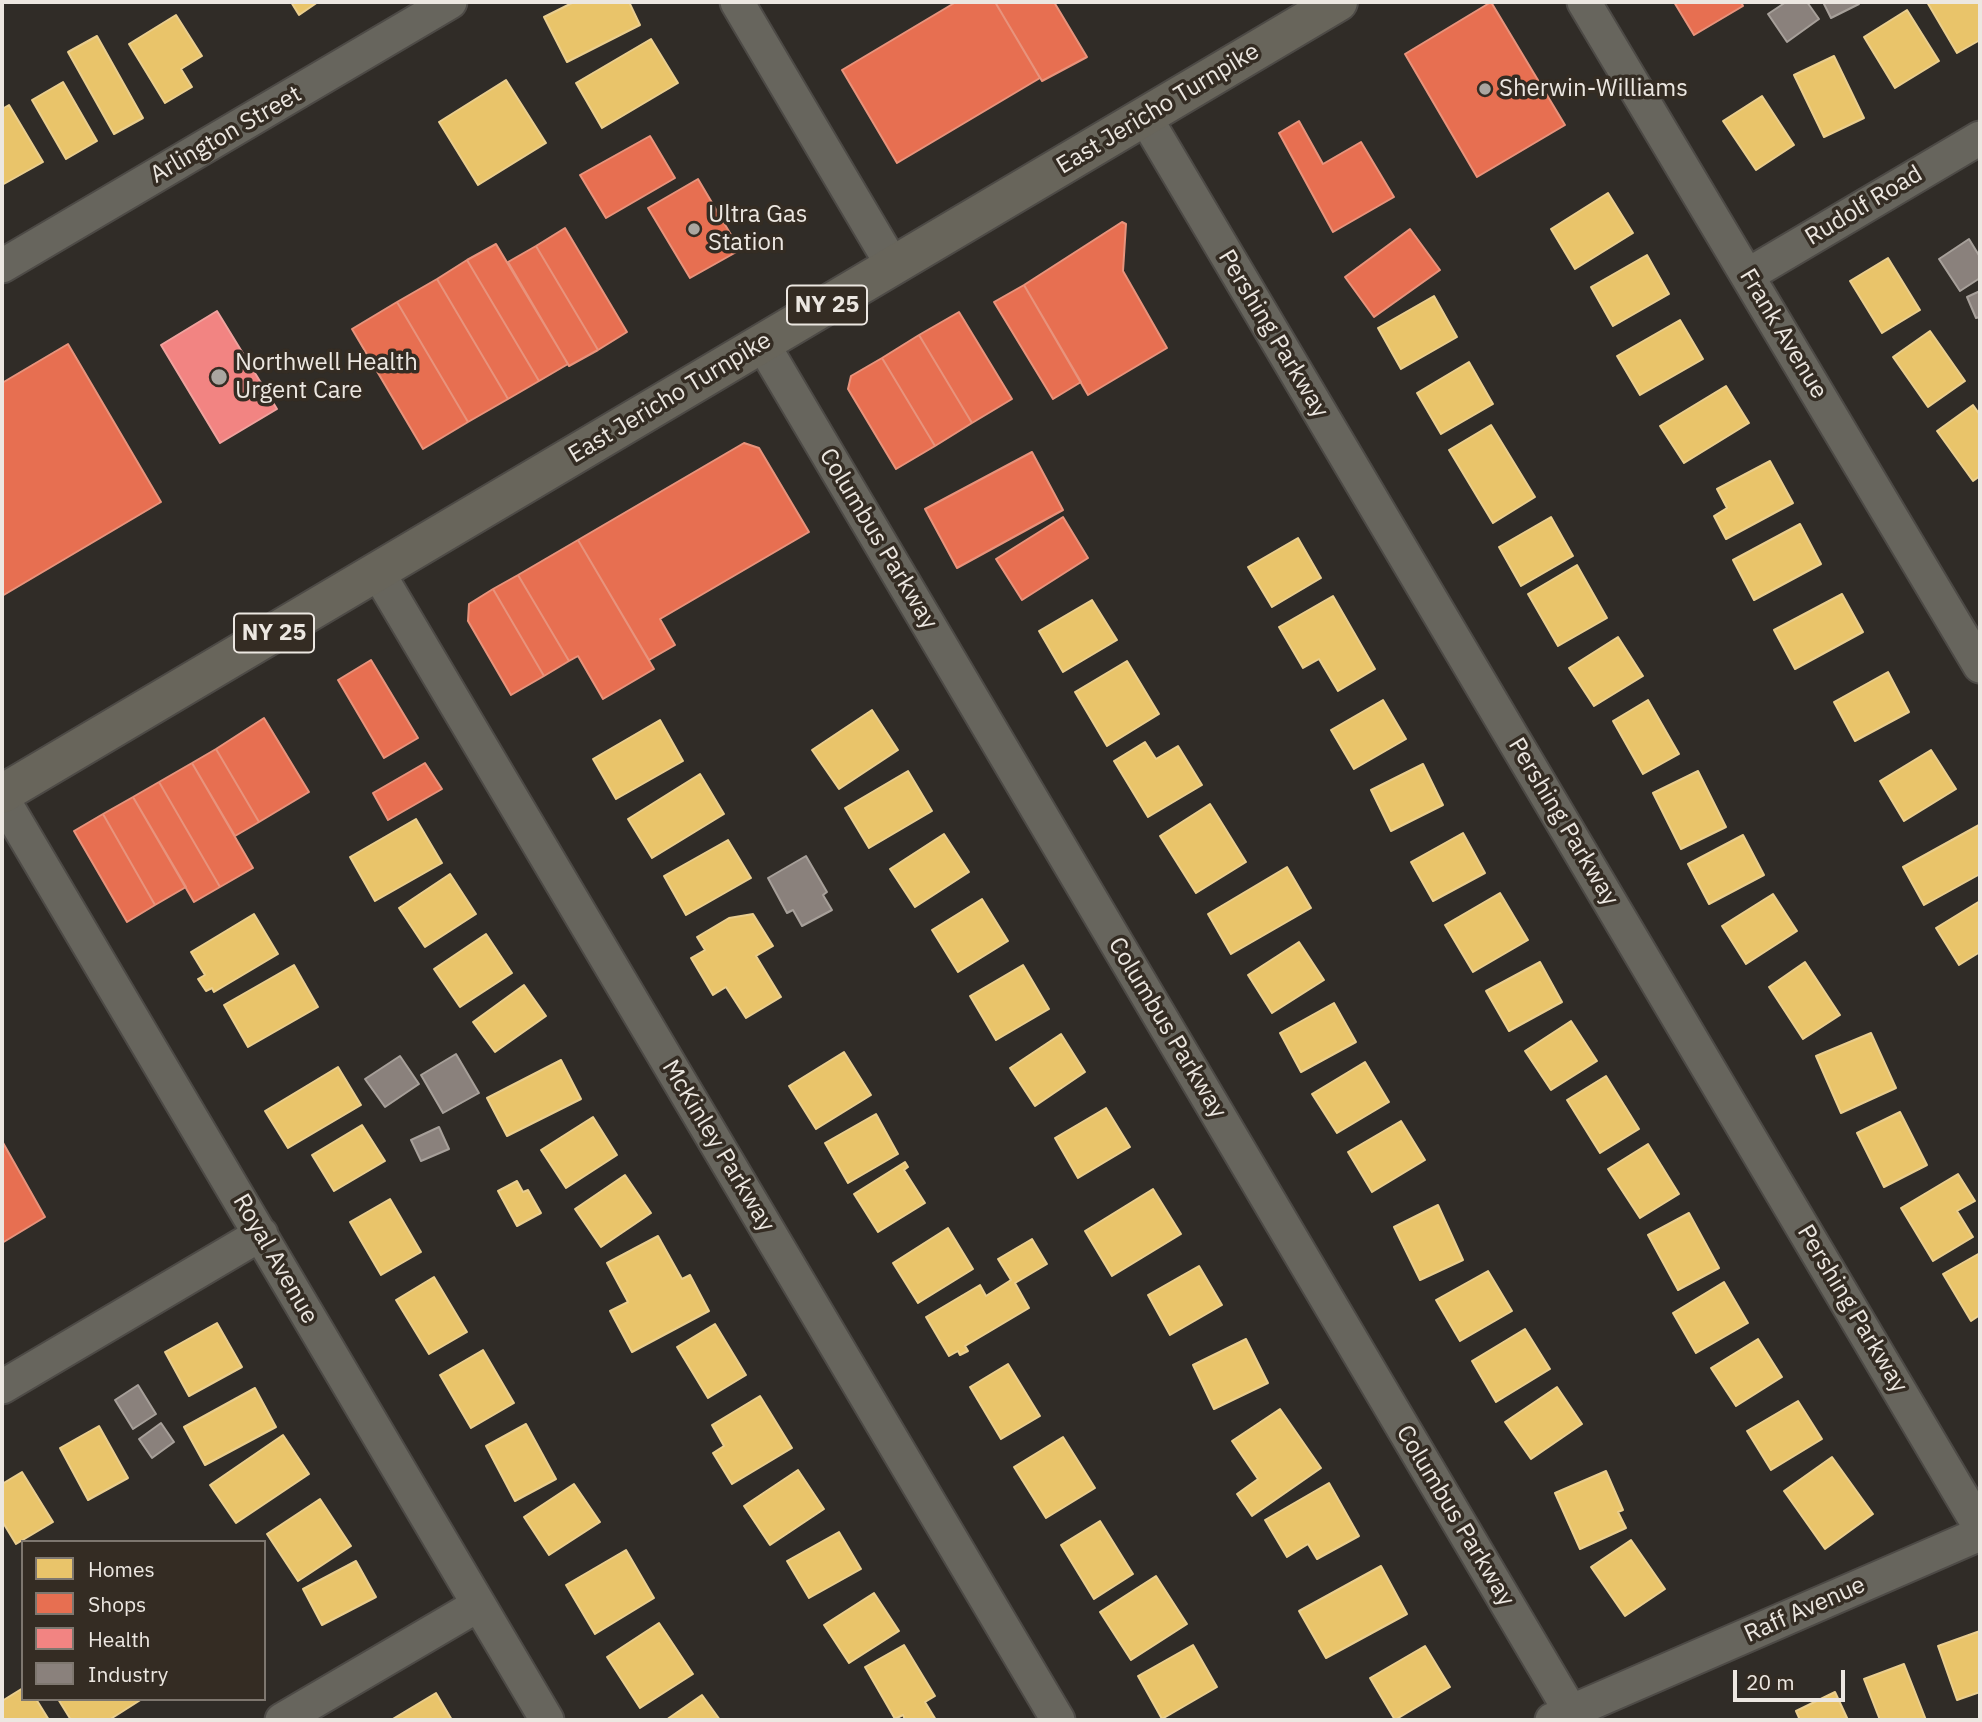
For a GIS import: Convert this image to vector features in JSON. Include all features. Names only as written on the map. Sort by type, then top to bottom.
[{"type":"main road","name":"East Jericho Turnpike","points":[[2,796],[1338,2]]},
{"type":"street","name":"Arlington Street","points":[[2,266],[450,2]]},
{"type":"street","points":[[737,2],[893,266]]},
{"type":"street","name":"Frank Avenue","points":[[1584,2],[1975,647]]},
{"type":"street","name":"Pershing Parkway","points":[[1145,117],[1980,1527]]},
{"type":"street","name":"Rudolf Road","points":[[1748,275],[1980,138]]},
{"type":"street","name":"Columbus Parkway","points":[[762,343],[1562,1716]]},
{"type":"street","name":"McKinley Parkway","points":[[377,571],[1058,1720]]},
{"type":"street","name":"Royal Avenue","points":[[2,796],[547,1720]]},
{"type":"street","points":[[2,1387],[261,1234]]},
{"type":"street","name":"Raff Avenue","points":[[1562,1716],[1980,1534]]},
{"type":"street","points":[[282,1720],[478,1605]]},
{"type":"building: Homes","points":[[291,2],[318,2],[299,15]]},
{"type":"building: Homes","points":[[574,2],[629,2],[640,25],[567,62],[544,17]]},
{"type":"building: Homes","points":[[1927,2],[1980,2],[1980,40],[1957,53]]},
{"type":"building: Homes","points":[[1907,10],[1939,61],[1895,88],[1864,37]]},
{"type":"building: Homes","points":[[176,15],[202,56],[181,69],[192,87],[165,103],[129,44]]},
{"type":"building: Homes","points":[[97,36],[143,118],[114,134],[68,52]]},
{"type":"building: Homes","points":[[651,39],[678,83],[602,128],[576,83]]},
{"type":"building: Homes","points":[[1834,56],[1864,118],[1824,137],[1794,75]]},
{"type":"building: Homes","points":[[506,80],[546,143],[478,185],[439,122]]},
{"type":"building: Homes","points":[[63,82],[97,141],[66,159],[32,100]]},
{"type":"building: Homes","points":[[1762,96],[1794,145],[1756,170],[1723,121]]},
{"type":"building: Homes","points":[[9,105],[43,162],[2,185],[2,109]]},
{"type":"building: Homes","points":[[1608,193],[1633,233],[1575,269],[1551,229]]},
{"type":"building: Homes","points":[[1647,255],[1669,294],[1613,326],[1591,287]]},
{"type":"building: Homes","points":[[1888,258],[1920,310],[1882,333],[1850,281]]},
{"type":"building: Homes","points":[[1434,296],[1457,337],[1401,369],[1378,328]]},
{"type":"building: Homes","points":[[1680,320],[1703,359],[1640,395],[1617,356]]},
{"type":"building: Homes","points":[[1930,331],[1965,381],[1928,407],[1893,357]]},
{"type":"building: Homes","points":[[1469,362],[1493,404],[1441,434],[1417,393]]},
{"type":"building: Homes","points":[[1726,386],[1749,423],[1684,463],[1660,426]]},
{"type":"building: Homes","points":[[1973,405],[1980,415],[1980,476],[1973,481],[1937,431]]},
{"type":"building: Homes","points":[[1491,425],[1535,497],[1493,523],[1449,450]]},
{"type":"building: Homes","points":[[1770,461],[1793,503],[1726,539],[1714,516],[1727,508],[1717,489]]},
{"type":"building: Homes","points":[[1551,517],[1573,556],[1521,586],[1499,547]]},
{"type":"building: Homes","points":[[1800,524],[1821,564],[1754,600],[1733,560]]},
{"type":"building: Homes","points":[[1298,538],[1321,578],[1272,607],[1248,567]]},
{"type":"building: Homes","points":[[1577,565],[1607,618],[1558,646],[1528,594]]},
{"type":"building: Homes","points":[[1842,594],[1863,632],[1795,669],[1774,630]]},
{"type":"building: Homes","points":[[1333,596],[1375,669],[1338,691],[1319,659],[1303,668],[1279,627]]},
{"type":"building: Homes","points":[[1092,600],[1117,640],[1063,672],[1039,631]]},
{"type":"building: Homes","points":[[1618,637],[1643,676],[1594,706],[1569,668]]},
{"type":"building: Homes","points":[[1127,661],[1159,714],[1107,746],[1075,692]]},
{"type":"building: Homes","points":[[1888,672],[1909,712],[1855,741],[1834,702]]},
{"type":"building: Homes","points":[[1383,700],[1406,739],[1354,769],[1331,730]]},
{"type":"building: Homes","points":[[1648,700],[1679,754],[1643,774],[1613,721]]},
{"type":"building: Homes","points":[[872,710],[898,750],[839,789],[812,750]]},
{"type":"building: Homes","points":[[660,720],[683,761],[616,799],[593,759]]},
{"type":"building: Homes","points":[[1145,742],[1156,759],[1178,746],[1202,785],[1148,817],[1114,761]]},
{"type":"building: Homes","points":[[1931,750],[1956,789],[1904,821],[1880,781]]},
{"type":"building: Homes","points":[[1423,764],[1443,805],[1391,831],[1371,790]]},
{"type":"building: Homes","points":[[908,771],[932,811],[869,848],[845,808]]},
{"type":"building: Homes","points":[[1698,771],[1726,827],[1681,849],[1653,793]]},
{"type":"building: Homes","points":[[700,774],[724,814],[652,858],[628,819]]},
{"type":"building: Homes","points":[[1210,804],[1246,862],[1196,893],[1160,836]]},
{"type":"building: Homes","points":[[416,819],[442,863],[375,901],[350,857]]},
{"type":"building: Homes","points":[[1979,825],[1980,874],[1924,905],[1903,867]]},
{"type":"building: Homes","points":[[1463,833],[1485,873],[1433,901],[1411,862]]},
{"type":"building: Homes","points":[[944,834],[969,872],[915,907],[890,869]]},
{"type":"building: Homes","points":[[1743,835],[1764,875],[1709,904],[1688,864]]},
{"type":"building: Homes","points":[[728,840],[751,878],[686,915],[664,876]]},
{"type":"building: Homes","points":[[1287,867],[1311,908],[1231,954],[1208,914]]},
{"type":"building: Homes","points":[[450,874],[476,914],[425,947],[399,908]]},
{"type":"building: Homes","points":[[1500,893],[1528,940],[1473,972],[1445,925]]},
{"type":"building: Homes","points":[[1773,894],[1797,931],[1746,964],[1722,926]]},
{"type":"building: Homes","points":[[982,899],[1008,941],[958,972],[932,930]]},
{"type":"building: Homes","points":[[1980,901],[1980,952],[1959,965],[1936,928]]},
{"type":"building: Homes","points":[[254,914],[278,954],[214,992],[212,988],[206,991],[198,979],[205,975],[191,952]]},
{"type":"building: Homes","points":[[753,914],[773,946],[756,956],[781,997],[746,1018],[726,987],[713,995],[691,958],[705,950],[697,937],[729,918]]},
{"type":"building: Homes","points":[[486,934],[512,973],[460,1007],[434,969]]},
{"type":"building: Homes","points":[[1299,942],[1324,980],[1272,1013],[1248,975]]},
{"type":"building: Homes","points":[[1540,962],[1562,1002],[1509,1031],[1486,991]]},
{"type":"building: Homes","points":[[1805,962],[1840,1015],[1803,1039],[1769,987]]},
{"type":"building: Homes","points":[[294,965],[318,1007],[248,1047],[224,1005]]},
{"type":"building: Homes","points":[[1023,965],[1049,1009],[996,1040],[970,996]]},
{"type":"building: Homes","points":[[524,985],[546,1016],[495,1052],[473,1022]]},
{"type":"building: Homes","points":[[1334,1003],[1356,1042],[1301,1072],[1280,1033]]},
{"type":"building: Homes","points":[[1571,1021],[1597,1061],[1551,1090],[1525,1051]]},
{"type":"building: Homes","points":[[1871,1033],[1896,1088],[1841,1113],[1816,1056]]},
{"type":"building: Homes","points":[[1061,1034],[1085,1072],[1035,1106],[1010,1068]]},
{"type":"building: Homes","points":[[844,1052],[871,1095],[816,1129],[789,1086]]},
{"type":"building: Homes","points":[[561,1060],[581,1099],[507,1136],[487,1098]]},
{"type":"building: Homes","points":[[1365,1062],[1389,1102],[1337,1133],[1312,1094]]},
{"type":"building: Homes","points":[[338,1067],[361,1105],[288,1148],[265,1111]]},
{"type":"building: Homes","points":[[1606,1076],[1639,1129],[1600,1153],[1567,1100]]},
{"type":"building: Homes","points":[[1106,1108],[1130,1147],[1078,1178],[1055,1138]]},
{"type":"building: Homes","points":[[1900,1112],[1927,1165],[1884,1187],[1857,1133]]},
{"type":"building: Homes","points":[[876,1114],[898,1154],[848,1183],[825,1143]]},
{"type":"building: Homes","points":[[593,1117],[617,1155],[566,1188],[541,1150]]},
{"type":"building: Homes","points":[[1401,1121],[1425,1160],[1372,1192],[1348,1152]]},
{"type":"building: Homes","points":[[362,1125],[385,1161],[334,1191],[312,1155]]},
{"type":"building: Homes","points":[[1648,1144],[1679,1194],[1640,1218],[1608,1169]]},
{"type":"building: Homes","points":[[905,1162],[908,1167],[904,1170],[925,1203],[878,1232],[854,1194]]},
{"type":"building: Homes","points":[[1958,1174],[1975,1201],[1957,1211],[1973,1237],[1933,1261],[1901,1208]]},
{"type":"building: Homes","points":[[625,1175],[651,1213],[601,1247],[575,1209]]},
{"type":"building: Homes","points":[[517,1181],[523,1192],[528,1190],[541,1213],[517,1226],[498,1191]]},
{"type":"building: Homes","points":[[1153,1189],[1181,1234],[1112,1276],[1085,1231]]},
{"type":"building: Homes","points":[[390,1199],[421,1252],[381,1275],[350,1222]]},
{"type":"building: Homes","points":[[1438,1205],[1463,1260],[1420,1280],[1394,1227]]},
{"type":"building: Homes","points":[[1689,1213],[1719,1268],[1678,1290],[1648,1235]]},
{"type":"building: Homes","points":[[948,1228],[973,1269],[918,1303],[893,1263]]},
{"type":"building: Homes","points":[[658,1236],[682,1279],[690,1275],[709,1311],[632,1352],[610,1311],[628,1302],[607,1263]]},
{"type":"building: Homes","points":[[1032,1239],[1047,1264],[1015,1283],[1029,1308],[965,1346],[968,1351],[960,1355],[958,1351],[949,1356],[926,1317],[980,1285],[986,1296],[1011,1280],[998,1259]]},
{"type":"building: Homes","points":[[1980,1253],[1980,1315],[1971,1321],[1943,1274]]},
{"type":"building: Homes","points":[[1199,1266],[1222,1305],[1170,1335],[1148,1295]]},
{"type":"building: Homes","points":[[1488,1271],[1512,1311],[1460,1341],[1436,1300]]},
{"type":"building: Homes","points":[[434,1277],[467,1332],[429,1354],[396,1300]]},
{"type":"building: Homes","points":[[1724,1282],[1748,1323],[1696,1353],[1673,1313]]},
{"type":"building: Homes","points":[[217,1323],[242,1367],[189,1396],[165,1352]]},
{"type":"building: Homes","points":[[715,1324],[746,1375],[708,1398],[677,1347]]},
{"type":"building: Homes","points":[[1525,1329],[1550,1369],[1496,1402],[1472,1361]]},
{"type":"building: Homes","points":[[1246,1339],[1268,1383],[1214,1409],[1193,1365]]},
{"type":"building: Homes","points":[[1758,1339],[1782,1377],[1736,1406],[1711,1368]]},
{"type":"building: Homes","points":[[483,1350],[514,1403],[471,1428],[440,1375]]},
{"type":"building: Homes","points":[[1008,1364],[1040,1416],[1001,1439],[970,1387]]},
{"type":"building: Homes","points":[[1557,1387],[1582,1424],[1531,1459],[1505,1422]]},
{"type":"building: Homes","points":[[255,1388],[276,1427],[205,1465],[184,1427]]},
{"type":"building: Homes","points":[[760,1396],[792,1448],[732,1484],[713,1453],[724,1446],[712,1425]]},
{"type":"building: Homes","points":[[1798,1401],[1822,1439],[1771,1470],[1747,1431]]},
{"type":"building: Homes","points":[[1280,1409],[1321,1468],[1252,1516],[1237,1494],[1258,1479],[1232,1441]]},
{"type":"building: Homes","points":[[526,1424],[556,1479],[515,1501],[486,1446]]},
{"type":"building: Homes","points":[[99,1426],[128,1478],[88,1500],[60,1448]]},
{"type":"building: Homes","points":[[283,1435],[309,1474],[236,1523],[210,1485]]},
{"type":"building: Homes","points":[[1063,1437],[1095,1488],[1046,1518],[1014,1467]]},
{"type":"building: Homes","points":[[1832,1457],[1873,1514],[1825,1549],[1784,1491]]},
{"type":"building: Homes","points":[[798,1470],[824,1509],[770,1545],[744,1506]]},
{"type":"building: Homes","points":[[1606,1471],[1623,1510],[1618,1512],[1626,1528],[1580,1549],[1555,1493]]},
{"type":"building: Homes","points":[[22,1472],[53,1522],[16,1544],[2,1521],[2,1484]]},
{"type":"building: Homes","points":[[1329,1483],[1359,1536],[1317,1559],[1308,1544],[1287,1557],[1265,1520]]},
{"type":"building: Homes","points":[[574,1484],[600,1522],[549,1555],[524,1517]]},
{"type":"building: Homes","points":[[320,1499],[351,1546],[298,1581],[267,1534]]},
{"type":"building: Homes","points":[[1100,1521],[1133,1574],[1094,1599],[1061,1545]]},
{"type":"building: Homes","points":[[839,1532],[861,1569],[809,1598],[787,1561]]},
{"type":"building: Homes","points":[[1631,1540],[1665,1589],[1625,1616],[1591,1567]]},
{"type":"building: Homes","points":[[626,1550],[654,1598],[595,1634],[566,1585]]},
{"type":"building: Homes","points":[[356,1561],[376,1597],[322,1625],[303,1589]]},
{"type":"building: Homes","points":[[1381,1566],[1407,1614],[1326,1658],[1299,1611]]},
{"type":"building: Homes","points":[[1156,1576],[1187,1624],[1131,1660],[1100,1612]]},
{"type":"building: Homes","points":[[874,1593],[899,1631],[849,1663],[824,1625]]},
{"type":"building: Homes","points":[[659,1623],[693,1674],[640,1708],[607,1657]]},
{"type":"building: Homes","points":[[1980,1631],[1980,1692],[1957,1700],[1938,1646]]},
{"type":"building: Homes","points":[[904,1645],[935,1696],[925,1702],[936,1720],[905,1720],[903,1715],[895,1719],[865,1667]]},
{"type":"building: Homes","points":[[1193,1645],[1217,1687],[1162,1719],[1138,1676]]},
{"type":"building: Homes","points":[[1425,1646],[1450,1687],[1395,1720],[1370,1678]]},
{"type":"building: Homes","points":[[1904,1664],[1926,1720],[1880,1720],[1864,1679]]},
{"type":"building: Homes","points":[[21,1689],[21,1701],[37,1701],[49,1720],[2,1720],[2,1701]]},
{"type":"building: Homes","points":[[1835,1692],[1848,1720],[1800,1720],[1796,1711]]},
{"type":"building: Homes","points":[[436,1693],[452,1720],[391,1720]]},
{"type":"building: Homes","points":[[702,1695],[720,1720],[666,1720]]},
{"type":"building: Homes","points":[[59,1701],[139,1701],[109,1720],[71,1720]]},
{"type":"building: Shops","points":[[956,2],[995,2],[1040,78],[897,163],[842,70]]},
{"type":"building: Shops","points":[[995,2],[1054,2],[1087,57],[1042,81]]},
{"type":"building: Shops","name":"Sherwin-Williams","points":[[1491,2],[1565,125],[1477,177],[1405,54]]},
{"type":"building: Shops","points":[[1674,2],[1741,2],[1743,6],[1694,35]]},
{"type":"building: Shops","points":[[1299,121],[1323,164],[1361,142],[1394,197],[1333,232],[1279,133]]},
{"type":"building: Shops","points":[[650,136],[675,178],[606,218],[580,175]]},
{"type":"building: Shops","name":"Ultra Gas Station","points":[[698,179],[740,250],[690,278],[648,208]]},
{"type":"building: Shops","points":[[1122,222],[1126,224],[1123,271],[1167,348],[1088,395],[1024,285]]},
{"type":"building: Shops","points":[[565,228],[627,332],[598,350],[536,246]]},
{"type":"building: Shops","points":[[1410,229],[1440,270],[1374,317],[1345,277]]},
{"type":"building: Shops","points":[[496,244],[568,364],[539,381],[467,260]]},
{"type":"building: Shops","points":[[536,246],[598,350],[569,366],[508,262]]},
{"type":"building: Shops","points":[[467,260],[539,381],[508,399],[437,279]]},
{"type":"building: Shops","points":[[437,279],[508,399],[468,422],[397,302]]},
{"type":"building: Shops","points":[[1024,285],[1081,382],[1053,399],[994,302]]},
{"type":"building: Shops","points":[[397,302],[468,422],[423,449],[352,329]]},
{"type":"building: Shops","points":[[959,312],[1012,399],[972,423],[919,335]]},
{"type":"building: Shops","points":[[919,335],[972,423],[935,446],[882,358]]},
{"type":"building: Shops","points":[[68,344],[161,502],[2,596],[2,383]]},
{"type":"building: Shops","points":[[882,358],[935,446],[896,469],[848,389],[851,376]]},
{"type":"building: Shops","points":[[744,443],[759,448],[809,532],[660,619],[675,645],[649,660],[578,540]]},
{"type":"building: Shops","points":[[1032,452],[1063,510],[957,568],[925,509]]},
{"type":"building: Shops","points":[[1063,517],[1088,558],[1022,600],[996,559]]},
{"type":"building: Shops","points":[[578,540],[654,669],[603,699],[578,656],[569,661],[518,575]]},
{"type":"building: Shops","points":[[518,575],[569,661],[544,676],[493,589]]},
{"type":"building: Shops","points":[[493,589],[544,676],[511,695],[468,621],[469,604]]},
{"type":"building: Shops","points":[[371,660],[418,738],[384,758],[338,680]]},
{"type":"building: Shops","points":[[264,718],[309,792],[259,822],[216,749]]},
{"type":"building: Shops","points":[[216,749],[259,822],[235,836],[192,763]]},
{"type":"building: Shops","points":[[192,763],[253,868],[220,887],[159,782]]},
{"type":"building: Shops","points":[[425,763],[442,789],[388,820],[373,793]]},
{"type":"building: Shops","points":[[159,782],[220,887],[194,902],[133,797]]},
{"type":"building: Shops","points":[[133,797],[186,887],[155,905],[103,814]]},
{"type":"building: Shops","points":[[103,814],[155,905],[127,922],[74,831]]},
{"type":"building: Shops","points":[[2,1141],[45,1217],[2,1243]]},
{"type":"building: Health","name":"Northwell Health Urgent Care","points":[[217,311],[277,409],[220,443],[161,345]]},
{"type":"building: Industry","points":[[1786,2],[1807,2],[1819,19],[1787,42],[1768,14]]},
{"type":"building: Industry","points":[[1823,2],[1858,2],[1859,4],[1831,18]]},
{"type":"building: Industry","points":[[1969,239],[1980,257],[1980,278],[1960,291],[1939,259]]},
{"type":"building: Industry","points":[[1980,291],[1980,317],[1976,318],[1967,297]]},
{"type":"building: Industry","points":[[806,856],[827,892],[823,895],[832,910],[802,926],[793,910],[787,913],[768,878]]},
{"type":"building: Industry","points":[[456,1054],[479,1093],[443,1113],[421,1075]]},
{"type":"building: Industry","points":[[400,1056],[419,1084],[385,1107],[365,1079]]},
{"type":"building: Industry","points":[[439,1127],[449,1149],[421,1161],[411,1140]]},
{"type":"building: Industry","points":[[138,1385],[156,1414],[133,1429],[115,1400]]},
{"type":"building: Industry","points":[[161,1423],[174,1442],[152,1458],[139,1439]]},
{"type":"place","name":"Sherwin-Williams","points":[[1485,89]]},
{"type":"place","name":"Ultra Gas Station","points":[[694,229]]},
{"type":"place","name":"Northwell Health Urgent Care","points":[[219,377]]}]
